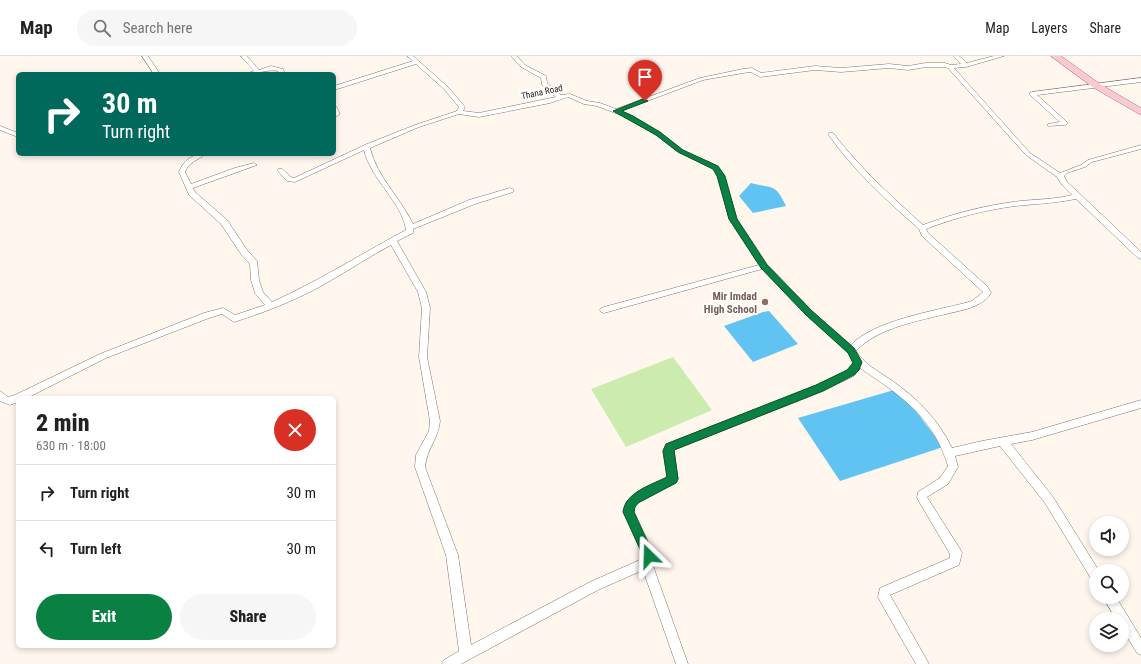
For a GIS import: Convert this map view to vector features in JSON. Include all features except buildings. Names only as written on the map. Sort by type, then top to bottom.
[{"type":"main road","points":[[1055,56],[1141,108]]},
{"type":"main road","points":[[1060,56],[1141,112]]},
{"type":"street","points":[[145,56],[156,72]]},
{"type":"street","points":[[244,56],[257,71],[275,68],[281,70],[282,72]]},
{"type":"street","points":[[280,170],[289,179],[294,180],[369,145],[462,110],[460,103],[446,88],[410,56]]},
{"type":"street","points":[[514,56],[515,60],[522,65],[544,77],[544,84],[560,97]]},
{"type":"street","points":[[956,56],[966,65]]},
{"type":"street","points":[[950,67],[966,65],[1001,56]]},
{"type":"street","points":[[336,87],[417,62]]},
{"type":"street","points":[[616,111],[702,80],[743,71],[752,70],[760,75],[815,68],[841,70],[889,66],[908,68],[926,64],[945,65],[950,67],[971,88],[1028,154],[1060,176],[1064,183],[1076,195],[1141,256]]},
{"type":"street","points":[[1103,85],[1141,77]]},
{"type":"street","points":[[1050,125],[1065,123],[1032,94],[1141,80]]},
{"type":"street","name":"Thana Road","points":[[459,112],[479,115],[550,101],[568,95],[579,100],[598,104],[635,120],[658,134],[680,151],[715,168],[721,176],[733,219],[764,266],[804,308],[851,350],[858,362]]},
{"type":"street","points":[[0,128],[16,134]]},
{"type":"street","points":[[831,134],[843,150],[858,164],[884,194],[922,228],[925,234],[987,292],[987,294],[975,303],[967,306],[881,330],[857,342],[851,350]]},
{"type":"street","points":[[369,145],[367,151],[372,166],[411,227]]},
{"type":"street","points":[[1060,176],[1065,172],[1083,166],[1090,161],[1141,147]]},
{"type":"street","points":[[198,156],[190,160],[184,166],[182,172],[189,187],[192,193],[224,222],[254,263],[255,280],[259,293],[271,306]]},
{"type":"street","points":[[189,187],[237,169],[254,165]]},
{"type":"street","points":[[22,396],[103,356],[216,312],[223,311],[234,319],[271,306],[332,276],[363,256],[410,231],[411,227],[472,202],[510,190]]},
{"type":"street","points":[[922,228],[943,220],[982,210],[1014,204],[1054,201],[1074,197],[1076,195]]},
{"type":"street","points":[[392,240],[422,292],[426,308],[423,357],[435,422],[434,431],[421,455],[420,467],[452,555],[466,654]]},
{"type":"street","points":[[604,310],[764,266]]},
{"type":"street","points":[[682,664],[646,563],[649,556],[629,512],[629,506],[635,499],[673,479],[668,451],[670,447],[820,388],[851,373],[858,362],[909,397],[925,414],[938,432],[950,453],[953,467],[944,481],[922,495],[922,498],[956,553],[955,560],[884,592],[884,597],[923,664]]},
{"type":"street","points":[[0,395],[5,400],[10,401],[16,399]]},
{"type":"street","points":[[950,453],[982,445],[1032,436],[1141,404]]},
{"type":"street","points":[[1003,442],[1049,500],[1089,565]]},
{"type":"street","points":[[452,663],[466,654],[594,586],[646,563]]},
{"type":"street","points":[[1113,604],[1141,649]]},
{"type":"green space","points":[[673,357],[712,410],[626,447],[591,389]]},
{"type":"water","points":[[751,183],[773,188],[779,194],[786,206],[753,213],[739,196]]},
{"type":"water","points":[[769,311],[798,344],[753,362],[724,326]]},
{"type":"water","points":[[894,390],[916,411],[943,447],[840,481],[798,418]]},
{"type":"place","name":"Mir Imdad High School","points":[[765,302]]},
{"type":"route","points":[[645,101],[616,111],[639,122],[680,151],[715,168],[719,172],[733,219],[740,232],[764,266],[809,313],[851,350],[858,362],[851,373],[820,388],[668,448],[673,479],[657,489],[635,499],[629,506],[629,512],[649,556]]}]
